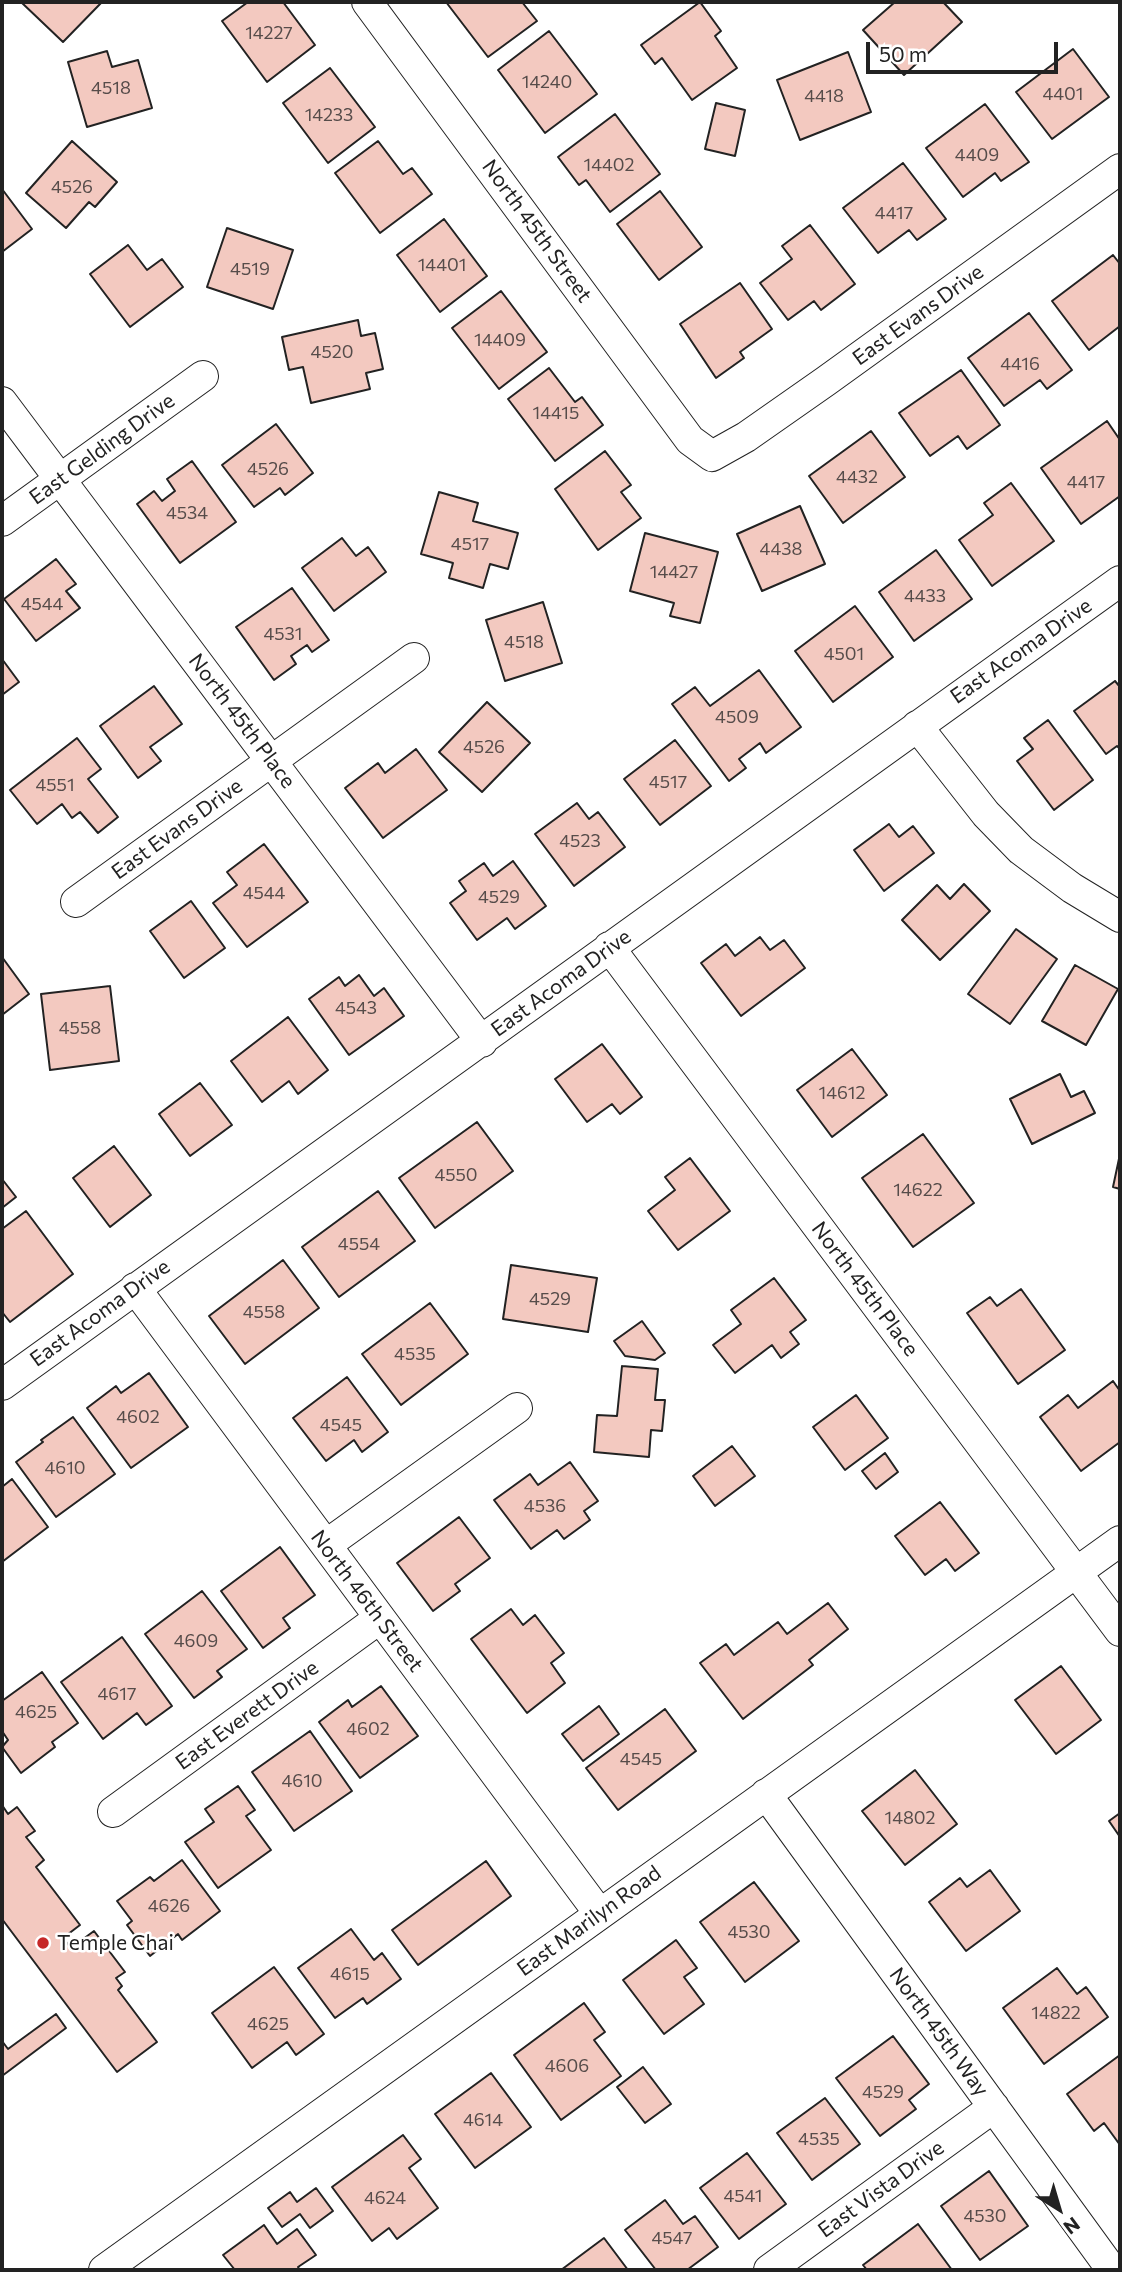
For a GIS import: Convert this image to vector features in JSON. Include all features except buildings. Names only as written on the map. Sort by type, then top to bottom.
[{"type":"street","name":"North 45th Street","points":[[367,2],[691,440],[712,456]]},
{"type":"street","name":"East Evans Drive","points":[[712,456],[746,437],[826,381],[1120,169]]},
{"type":"street","name":"East Gelding Drive","points":[[2,521],[202,376]]},
{"type":"street","name":"North 45th Place","points":[[2,401],[482,1042]]},
{"type":"street","name":"East Acoma Drive","points":[[2,1385],[1120,581]]},
{"type":"street","name":"East Evans Drive","points":[[76,902],[414,658]]},
{"type":"street","points":[[917,726],[986,814],[1021,850],[1072,888],[1120,917]]},
{"type":"street","name":"North 45th Place","points":[[609,947],[1120,1631]]},
{"type":"street","name":"North 46th Street","points":[[135,1288],[599,1913]]},
{"type":"street","points":[[326,1545],[517,1408]]},
{"type":"street","name":"East Marilyn Road","points":[[123,2265],[599,1913],[1120,1541]]},
{"type":"street","name":"East Everett Drive","points":[[113,1812],[380,1618]]},
{"type":"street","name":"North 45th Way","points":[[766,1794],[1112,2270]]},
{"type":"street","name":"East Vista Drive","points":[[769,2270],[994,2108]]},
{"type":"place","name":"Temple Chai","points":[[43,1943]]}]
